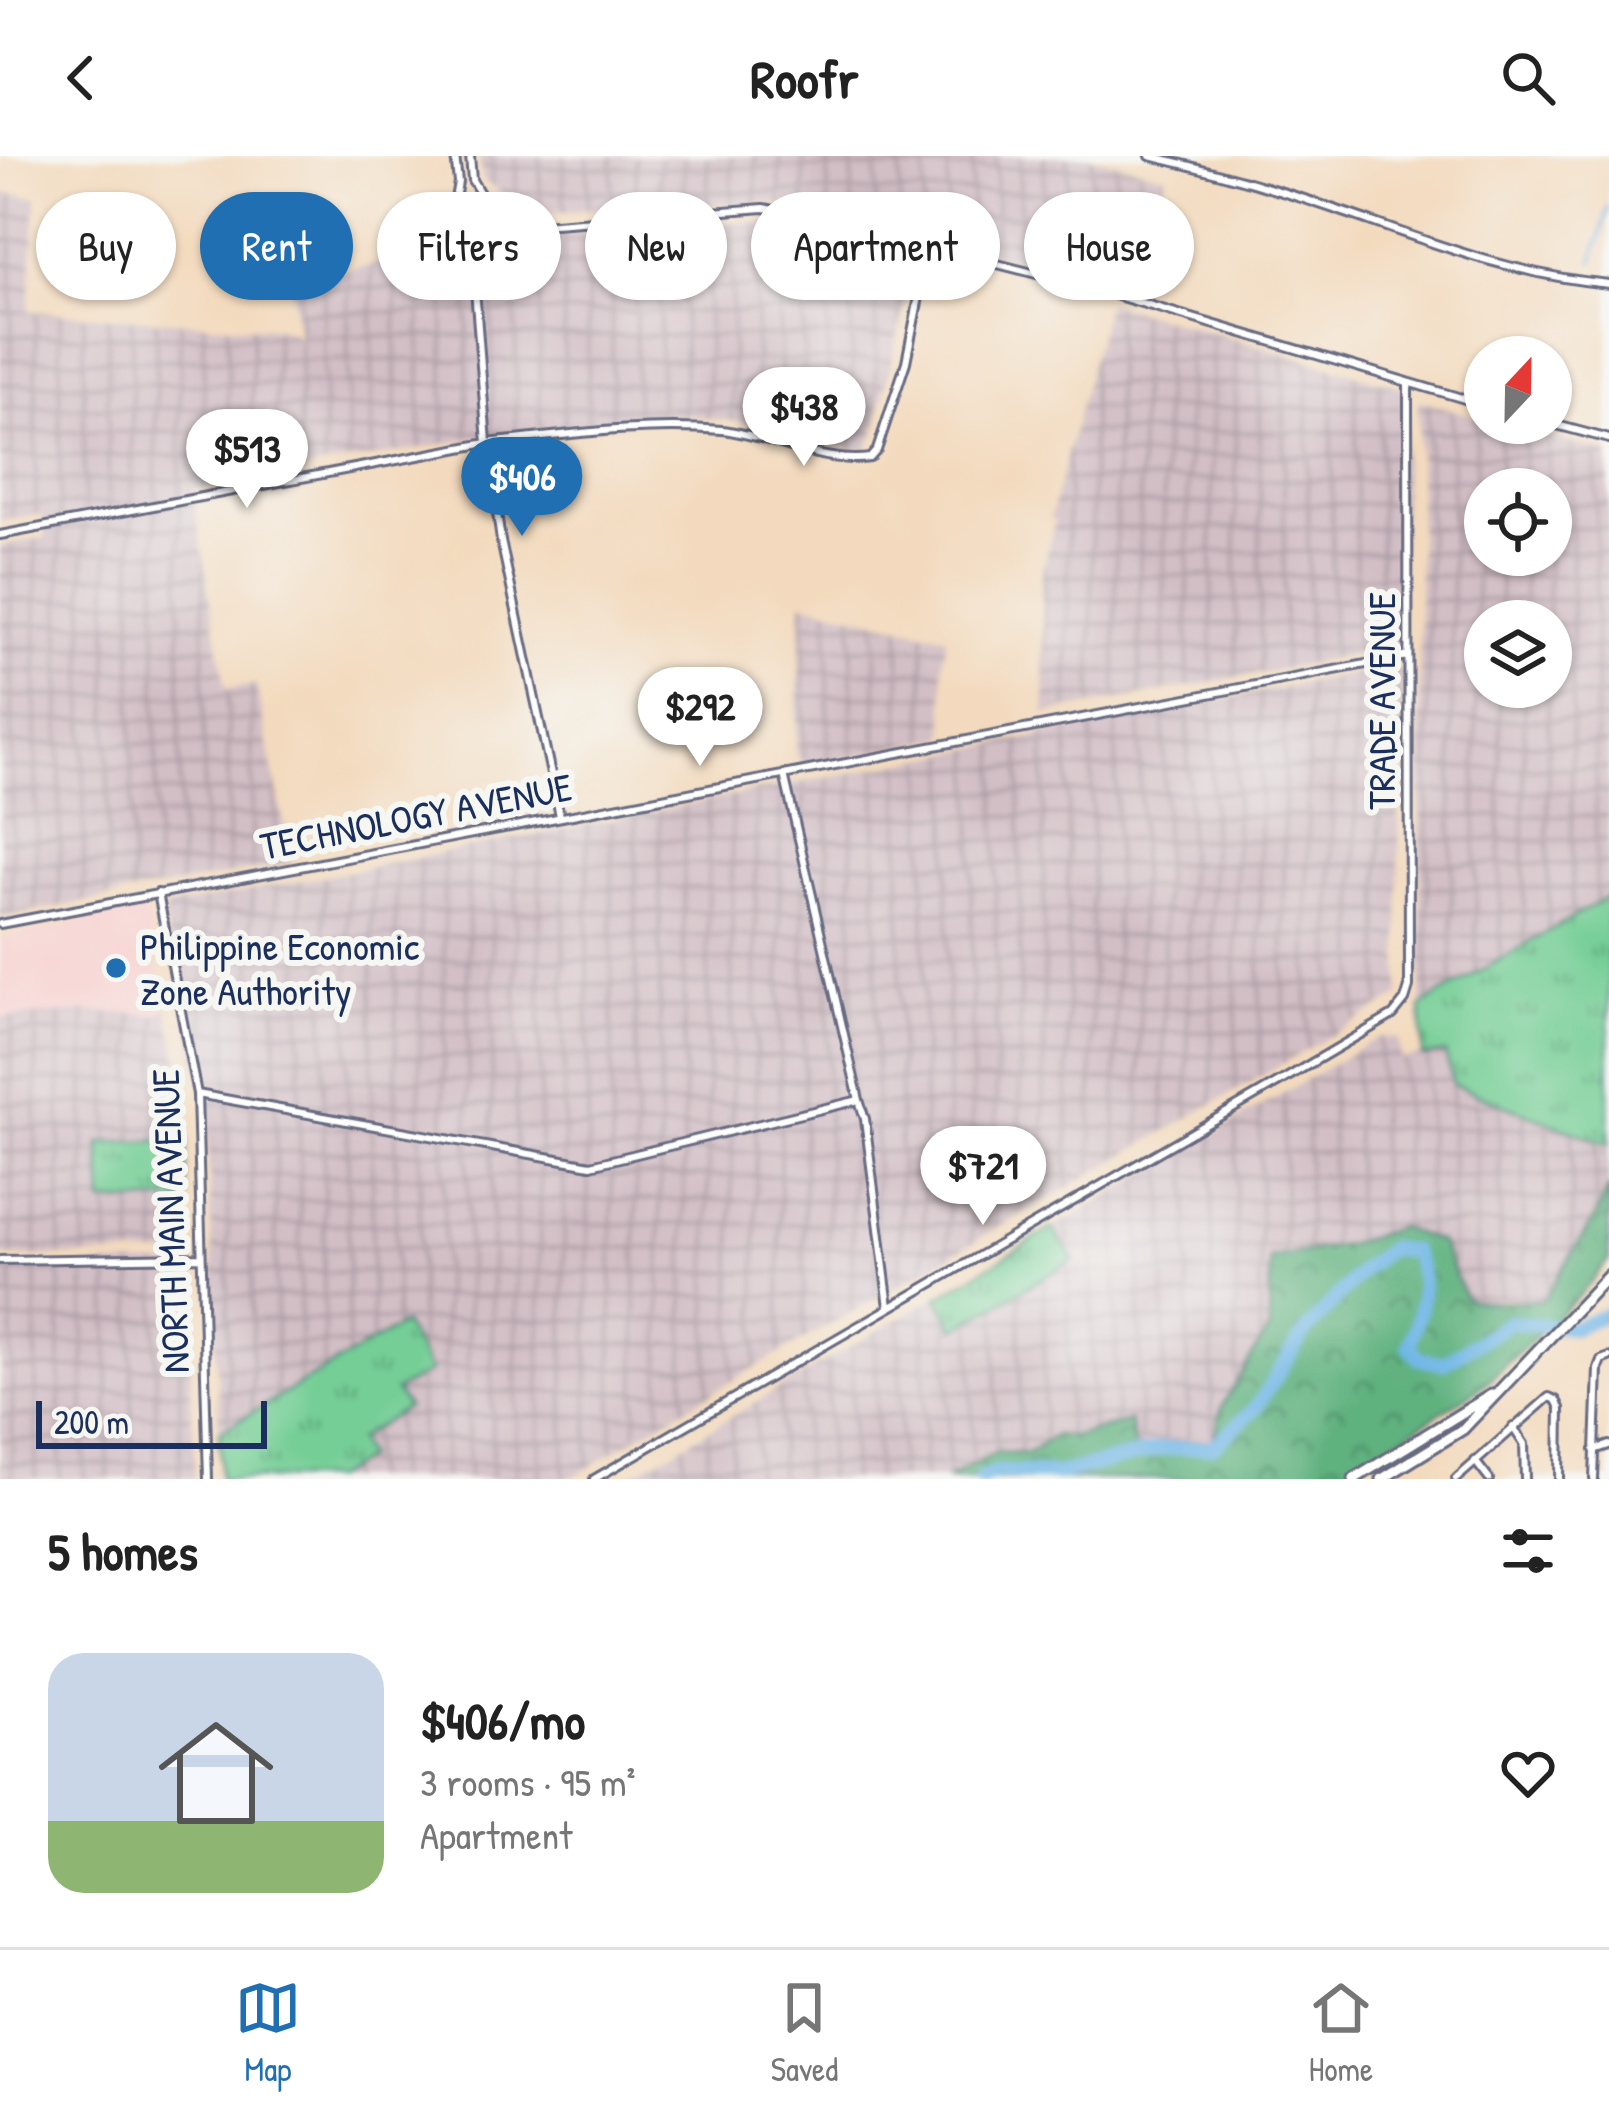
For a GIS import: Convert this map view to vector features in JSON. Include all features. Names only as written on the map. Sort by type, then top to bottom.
[{"type":"main road","points":[[1382,1479],[1463,1430],[1609,1275]]},
{"type":"main road","points":[[1354,1479],[1506,1386]]},
{"type":"street","points":[[455,156],[456,192]]},
{"type":"street","points":[[470,156],[472,180],[479,192]]},
{"type":"street","points":[[1150,156],[1266,187],[1486,262],[1609,284]]},
{"type":"street","points":[[561,223],[751,209]]},
{"type":"street","points":[[1000,266],[1265,337],[1464,399]]},
{"type":"street","points":[[476,300],[501,542],[560,816]]},
{"type":"street","points":[[0,535],[488,443],[682,428],[728,430],[840,458],[870,458],[877,450],[905,362],[918,300]]},
{"type":"street","name":"TRADE AVENUE","points":[[889,1307],[1393,1015],[1405,1000],[1409,987],[1408,382]]},
{"type":"street","points":[[1572,429],[1609,439]]},
{"type":"street","name":"TECHNOLOGY AVENUE","points":[[0,924],[1408,656]]},
{"type":"street","points":[[595,1479],[889,1307],[865,1119],[784,774]]},
{"type":"street","name":"NORTH MAIN AVENUE","points":[[158,892],[197,1094],[208,1479]]},
{"type":"street","points":[[197,1094],[591,1166],[859,1100]]},
{"type":"street","points":[[0,1260],[201,1257]]},
{"type":"street","points":[[1594,1479],[1598,1368],[1601,1360],[1609,1358]]},
{"type":"street","points":[[1456,1479],[1544,1398],[1556,1400],[1561,1408],[1558,1479]]},
{"type":"street","points":[[1513,1427],[1524,1444],[1525,1479]]},
{"type":"street","points":[[1594,1450],[1609,1445]]},
{"type":"street","points":[[1475,1461],[1489,1479]]},
{"type":"shaded area","points":[[479,156],[1089,156],[1166,175],[1161,192],[1024,192],[1024,262],[1000,256],[1000,192],[751,192],[751,204],[727,204],[727,192],[585,192],[585,210],[561,212],[561,192],[500,192],[483,181]]},
{"type":"shaded area","points":[[0,193],[36,197],[29,311],[284,329],[299,337],[293,300],[353,300],[353,269],[377,264],[377,300],[561,300],[561,234],[585,232],[585,300],[727,300],[727,222],[751,223],[751,300],[906,300],[874,435],[859,453],[751,423],[689,416],[505,433],[192,490],[226,689],[256,685],[292,863],[0,918],[0,546],[46,537],[42,514],[0,521]]},
{"type":"shaded area","points":[[1107,302],[1404,388],[1401,646],[1046,714],[1041,576],[1055,521],[1050,519]]},
{"type":"shaded area","points":[[1418,400],[1464,413],[1464,444],[1572,443],[1609,454],[1609,896],[1421,1006]]},
{"type":"shaded area","points":[[802,602],[947,637],[943,662],[946,737],[807,766],[796,754]]},
{"type":"shaded area","points":[[1393,666],[1404,674],[1400,996],[570,1479],[332,1479],[366,1458],[357,1440],[406,1408],[395,1391],[403,1324],[219,1432],[206,1098],[163,916],[167,907]]},
{"type":"shaded area","points":[[138,909],[148,916],[167,1008],[161,1015],[84,1012],[0,1018],[0,939]]},
{"type":"shaded area","points":[[167,1008],[183,1077],[187,1140],[100,1143],[103,1202],[187,1200],[190,1246],[181,1255],[0,1257],[0,1018],[84,1012],[160,1015]]},
{"type":"shaded area","points":[[1379,1037],[1398,1038],[1401,1059],[1445,1052],[1454,1085],[1609,1145],[1609,1186],[1597,1214],[1543,1300],[1501,1298],[1484,1305],[1466,1299],[1440,1242],[1399,1227],[1349,1244],[1270,1329],[1222,1406],[1213,1446],[1135,1455],[1130,1421],[1072,1437],[1055,1435],[1028,1454],[998,1452],[946,1479],[630,1476]]},
{"type":"shaded area","points":[[171,1264],[185,1272],[195,1479],[0,1479],[0,1267]]},
{"type":"green space","points":[[1609,896],[1609,1145],[1453,1085],[1445,1053],[1423,1057],[1421,1006]]},
{"type":"green space","points":[[187,1140],[187,1200],[103,1203],[100,1143]]},
{"type":"green space","points":[[1609,1186],[1609,1260],[1580,1295],[1482,1387],[1334,1479],[946,1479],[998,1452],[1028,1454],[1055,1435],[1072,1437],[1130,1421],[1136,1455],[1212,1446],[1222,1406],[1269,1329],[1270,1259],[1349,1244],[1399,1227],[1440,1242],[1466,1299],[1543,1300],[1597,1214]]},
{"type":"green space","points":[[1052,1228],[1074,1260],[955,1329],[938,1297]]},
{"type":"green space","points":[[403,1324],[430,1372],[395,1391],[407,1407],[357,1440],[366,1458],[332,1479],[220,1479],[219,1432]]},
{"type":"waterway","points":[[1593,261],[1609,207]]},
{"type":"waterway","points":[[981,1479],[996,1472],[1060,1474],[1161,1449],[1213,1446],[1255,1409],[1304,1334],[1363,1269],[1390,1248],[1412,1251],[1421,1275],[1420,1309],[1409,1346],[1420,1359],[1443,1363],[1509,1322],[1573,1328],[1609,1313]]},
{"type":"place","name":"Philippine Economic Zone Authority","points":[[116,968]]}]
